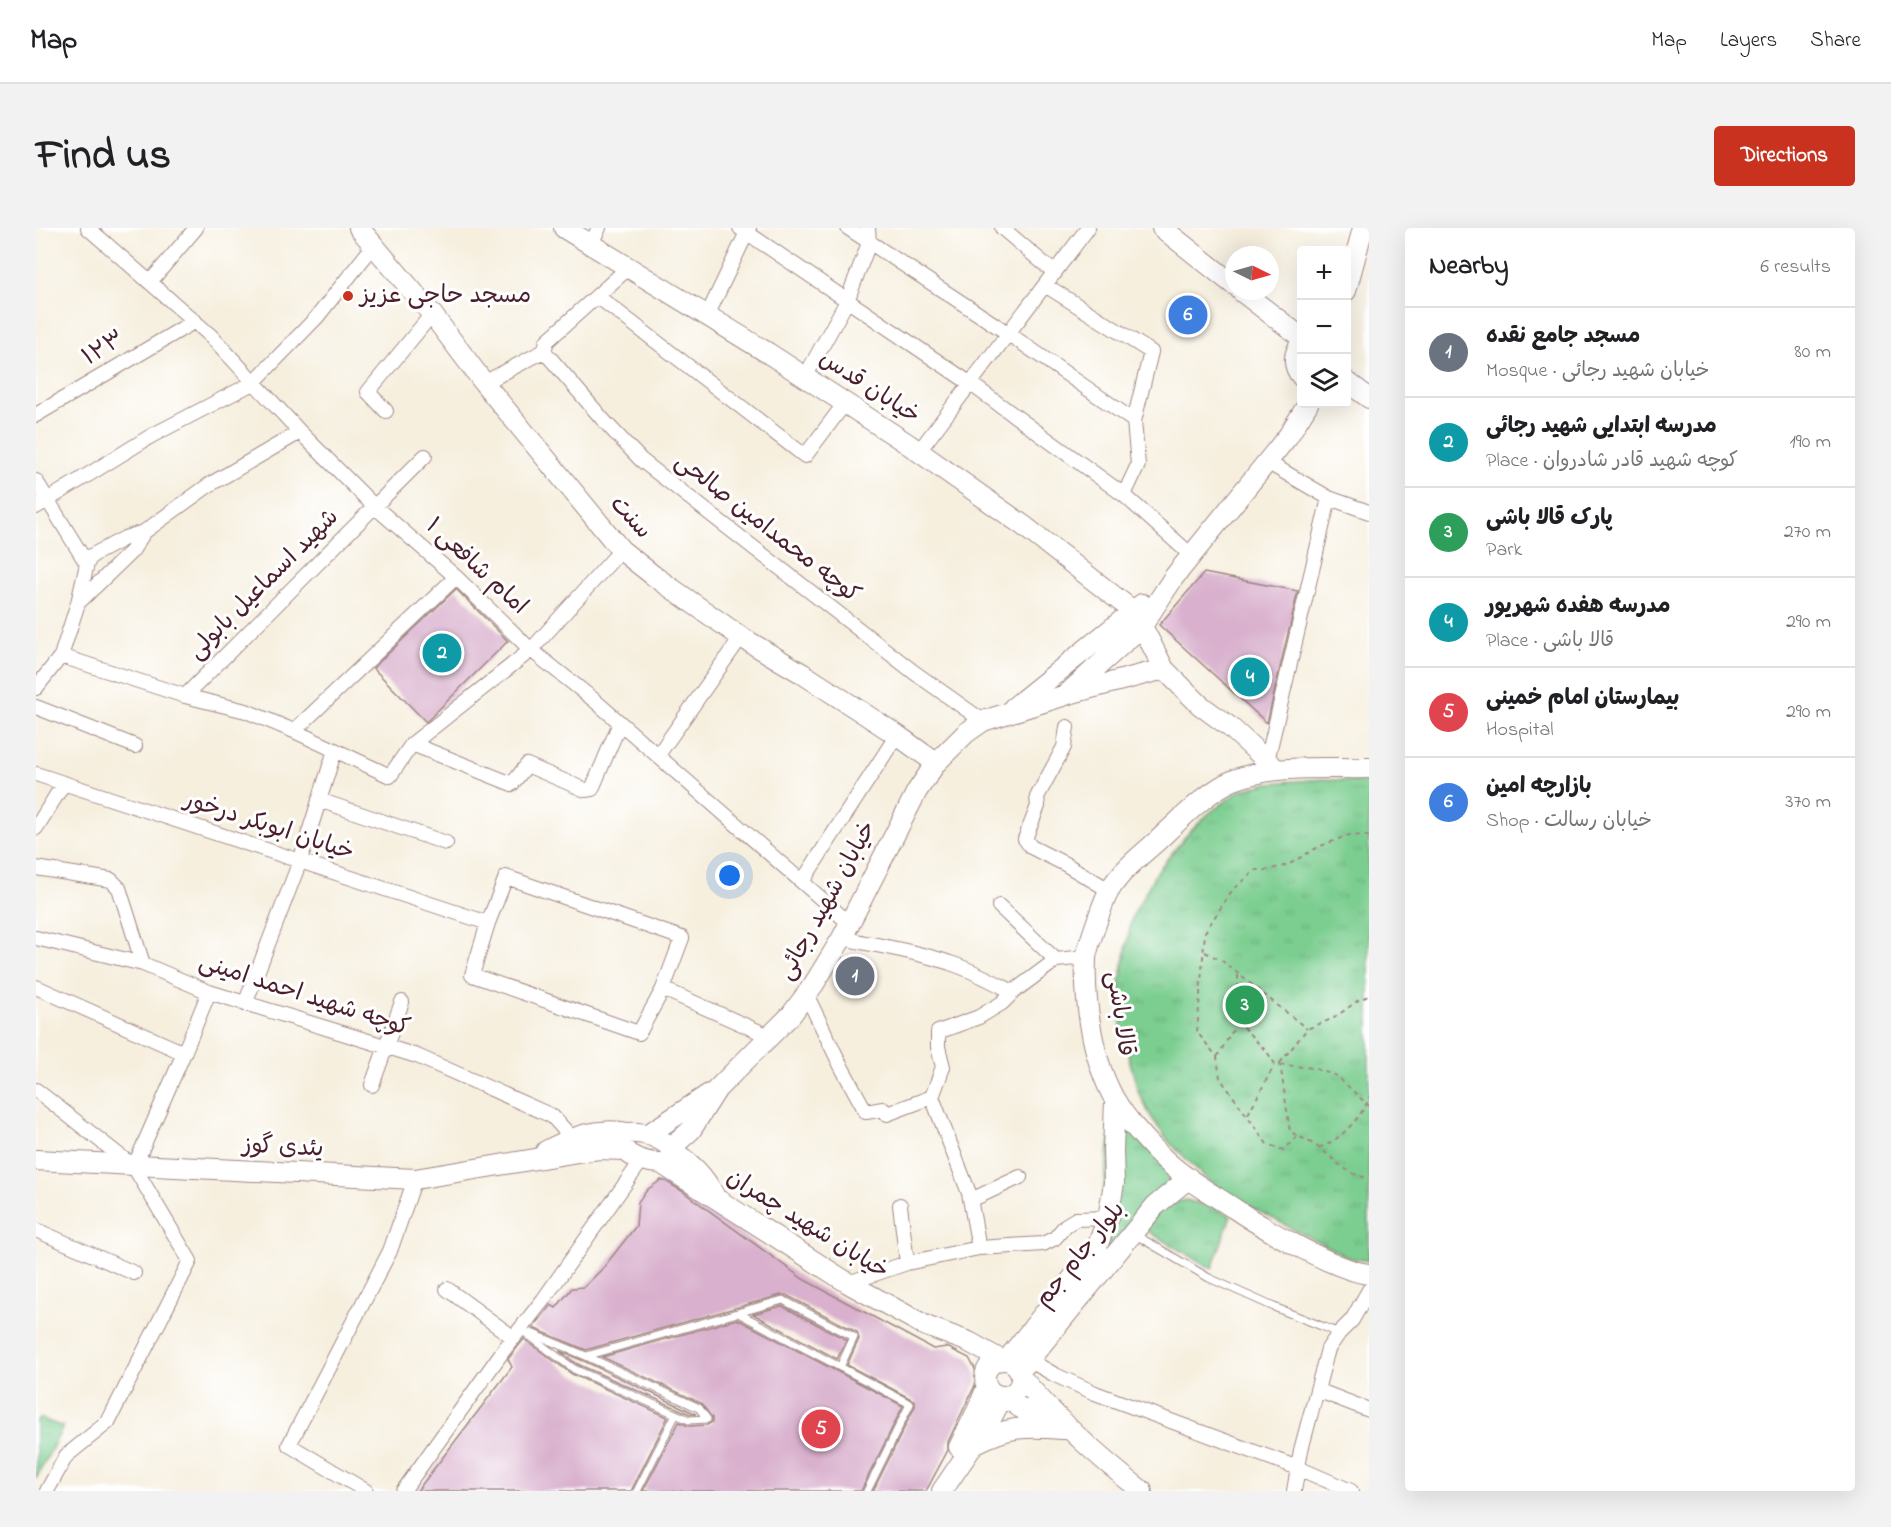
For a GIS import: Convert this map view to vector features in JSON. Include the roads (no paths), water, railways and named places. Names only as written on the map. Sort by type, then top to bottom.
[{"type":"main road","name":"سنت","points":[[359,228],[432,314],[484,383],[621,550],[741,637],[803,674],[936,763]]},
{"type":"main road","name":"خیابان قدس","points":[[564,228],[595,236],[628,268],[805,377],[919,451],[1024,526],[1137,619]]},
{"type":"main road","points":[[1162,228],[1225,278]]},
{"type":"main road","points":[[1351,275],[1363,228]]},
{"type":"main road","points":[[1253,300],[1297,336]]},
{"type":"main road","points":[[1297,349],[1294,358],[1297,369]]},
{"type":"main road","points":[[1351,384],[1369,399]]},
{"type":"main road","points":[[1272,765],[1230,727],[1200,705],[1164,669],[1137,619],[1174,577],[1288,436],[1306,408]]},
{"type":"main road","name":"خیابان شهید رجائی","points":[[1006,714],[1086,650],[1137,619]]},
{"type":"main road","name":"خیابان شهید رجائی","points":[[669,1155],[691,1130],[717,1089],[791,1015],[806,994],[845,931],[917,791],[936,763],[966,733],[982,721],[1066,695],[1137,619]]},
{"type":"main road","points":[[1053,675],[1056,686],[1066,695],[1164,669]]},
{"type":"main road","name":"قالا باشی","points":[[1369,768],[1272,765],[1233,780],[1200,802],[1130,865],[1109,890],[1086,957],[1092,1028],[1101,1070],[1115,1101],[1160,1155],[1250,1220],[1326,1259],[1369,1274]]},
{"type":"main road","points":[[635,1144],[717,1089]]},
{"type":"main road","name":"بلوار جام جم","points":[[1015,1366],[1096,1249],[1107,1218],[1114,1183],[1115,1101]]},
{"type":"main road","points":[[527,1161],[572,1138],[595,1131],[615,1130],[635,1144],[669,1155]]},
{"type":"main road","name":"یئدی گوز","points":[[36,1160],[134,1167],[415,1179],[635,1144]]},
{"type":"main road","name":"خیابان شهید چمران","points":[[669,1155],[698,1170],[716,1197],[848,1283],[926,1326],[974,1361],[995,1388],[1019,1407],[1069,1433]]},
{"type":"main road","name":"بلوار جام جم","points":[[1015,1366],[1155,1206],[1189,1178]]},
{"type":"main road","name":"خیابان شهید چمران","points":[[926,1326],[969,1342],[1015,1366]]},
{"type":"main road","points":[[943,1488],[991,1419],[995,1388],[992,1364],[1015,1366],[1069,1433],[1142,1491]]},
{"type":"main road","points":[[995,1388],[1013,1393],[1018,1389],[1015,1366]]},
{"type":"main road","points":[[943,1488],[951,1462],[977,1411],[995,1388]]},
{"type":"main road","points":[[974,1444],[991,1435],[1029,1426],[1069,1433]]},
{"type":"street","name":"امام شافعی ۱","points":[[88,228],[211,336],[253,383],[374,506],[456,577],[531,650],[620,723],[802,882],[845,931]]},
{"type":"street","points":[[150,282],[196,228]]},
{"type":"street","points":[[848,228],[1009,334],[1134,421]]},
{"type":"street","points":[[805,377],[847,301],[869,243],[868,228]]},
{"type":"street","points":[[1002,228],[1055,273]]},
{"type":"street","points":[[919,451],[1088,228]]},
{"type":"street","points":[[707,316],[746,229],[847,301],[971,384],[1124,495],[1191,555]]},
{"type":"street","points":[[42,504],[151,436],[253,383],[317,317],[374,245]]},
{"type":"street","points":[[484,383],[544,351],[547,341],[628,268]]},
{"type":"street","points":[[1045,285],[1151,352],[1134,421],[1138,465],[1124,495]]},
{"type":"street","points":[[597,296],[805,456],[845,403]]},
{"type":"street","points":[[386,411],[368,392],[432,314]]},
{"type":"street","name":"۱۲۳","points":[[36,415],[195,321]]},
{"type":"street","name":"کوچه محمدامین صالحی","points":[[544,351],[604,422],[641,460],[915,673],[982,721]]},
{"type":"street","points":[[36,688],[61,656],[91,556],[125,538],[144,532],[209,485],[300,432]]},
{"type":"street","name":"شهید اسماعیل بابولی","points":[[185,696],[425,456]]},
{"type":"street","points":[[1267,462],[1329,498],[1369,512]]},
{"type":"street","points":[[36,481],[42,504],[87,564]]},
{"type":"street","points":[[1272,765],[1329,498]]},
{"type":"street","points":[[78,603],[132,551],[144,532]]},
{"type":"street","points":[[61,656],[185,696],[246,711],[390,776],[412,744],[531,650],[621,550]]},
{"type":"street","points":[[294,731],[456,577]]},
{"type":"street","points":[[658,756],[741,637]]},
{"type":"street","points":[[36,707],[135,746]]},
{"type":"street","points":[[412,744],[512,784],[527,765],[585,790],[592,789],[620,723]]},
{"type":"street","points":[[1068,727],[1064,747],[1037,797],[1038,806],[1025,838],[1031,847],[1109,890]]},
{"type":"street","points":[[802,882],[897,735]]},
{"type":"street","points":[[245,1004],[300,861],[335,750]]},
{"type":"street","name":"خیابان ابوبکر درخور","points":[[36,774],[488,923]]},
{"type":"street","points":[[36,828],[64,783]]},
{"type":"street","points":[[319,800],[446,843]]},
{"type":"street","points":[[36,868],[111,880],[119,888],[142,964]]},
{"type":"street","points":[[506,877],[682,938],[663,989],[639,1033],[472,975],[488,923],[506,877]]},
{"type":"street","points":[[999,906],[1056,960]]},
{"type":"street","points":[[845,931],[950,963],[981,975],[1013,992]]},
{"type":"street","name":"کوچه شهید احمد امینی","points":[[36,938],[142,964],[209,992],[417,1056],[552,1116],[572,1138]]},
{"type":"street","points":[[979,1248],[970,1200],[932,1097],[943,1068],[938,1047],[938,1032],[979,1017],[1002,1003],[1056,960],[1086,957]]},
{"type":"street","points":[[36,987],[184,1053]]},
{"type":"street","points":[[663,989],[769,1036]]},
{"type":"street","points":[[134,1167],[209,992]]},
{"type":"street","points":[[806,994],[866,1112],[883,1109],[887,1114],[932,1097]]},
{"type":"street","points":[[372,1084],[402,1002]]},
{"type":"street","points":[[36,1090],[134,1167],[190,1261],[108,1422],[66,1456],[47,1491]]},
{"type":"street","points":[[403,1491],[543,1300],[635,1144]]},
{"type":"street","points":[[970,1200],[1020,1177]]},
{"type":"street","points":[[366,1491],[289,1445],[390,1251],[415,1179]]},
{"type":"street","points":[[900,1205],[906,1263]]},
{"type":"street","points":[[848,1283],[906,1263],[979,1248],[1043,1244],[1055,1238],[1066,1225],[1076,1219],[1107,1218]]},
{"type":"street","points":[[36,1230],[134,1274]]},
{"type":"street","points":[[447,1289],[517,1333]]},
{"type":"street","points":[[1294,1491],[1301,1450],[1328,1349],[1339,1333],[1353,1320],[1369,1290]]},
{"type":"street","name":"خیابان شهید چمران","points":[[1015,1366],[1054,1375],[1095,1393],[1298,1468],[1352,1491]]},
{"type":"street","points":[[1317,1390],[1369,1410]]},
{"type":"lane","points":[[1132,1233],[1209,1278],[1339,1333]]},
{"type":"lane","points":[[586,1356],[783,1300],[854,1338],[840,1367]]},
{"type":"lane","points":[[738,1314],[910,1404],[867,1491]]},
{"type":"lane","points":[[517,1333],[586,1356],[699,1408],[707,1419],[689,1420],[574,1369],[517,1333]]},
{"type":"lane","points":[[637,1491],[676,1414]]},
{"type":"place","name":"مسجد حاجی عزیز","points":[[348,296]]},
{"type":"place","name":"بازارچه امین","points":[[1188,315]]},
{"type":"place","name":"مدرسه ابتدایی شهید رجائی","points":[[442,653]]},
{"type":"place","name":"مدرسه هفده شهریور","points":[[1250,677]]},
{"type":"place","name":"مسجد جامع نقده","points":[[855,976]]},
{"type":"place","name":"پارک قالا باشی","points":[[1245,1005]]},
{"type":"place","name":"بیمارستان امام خمینی","points":[[821,1429]]}]
